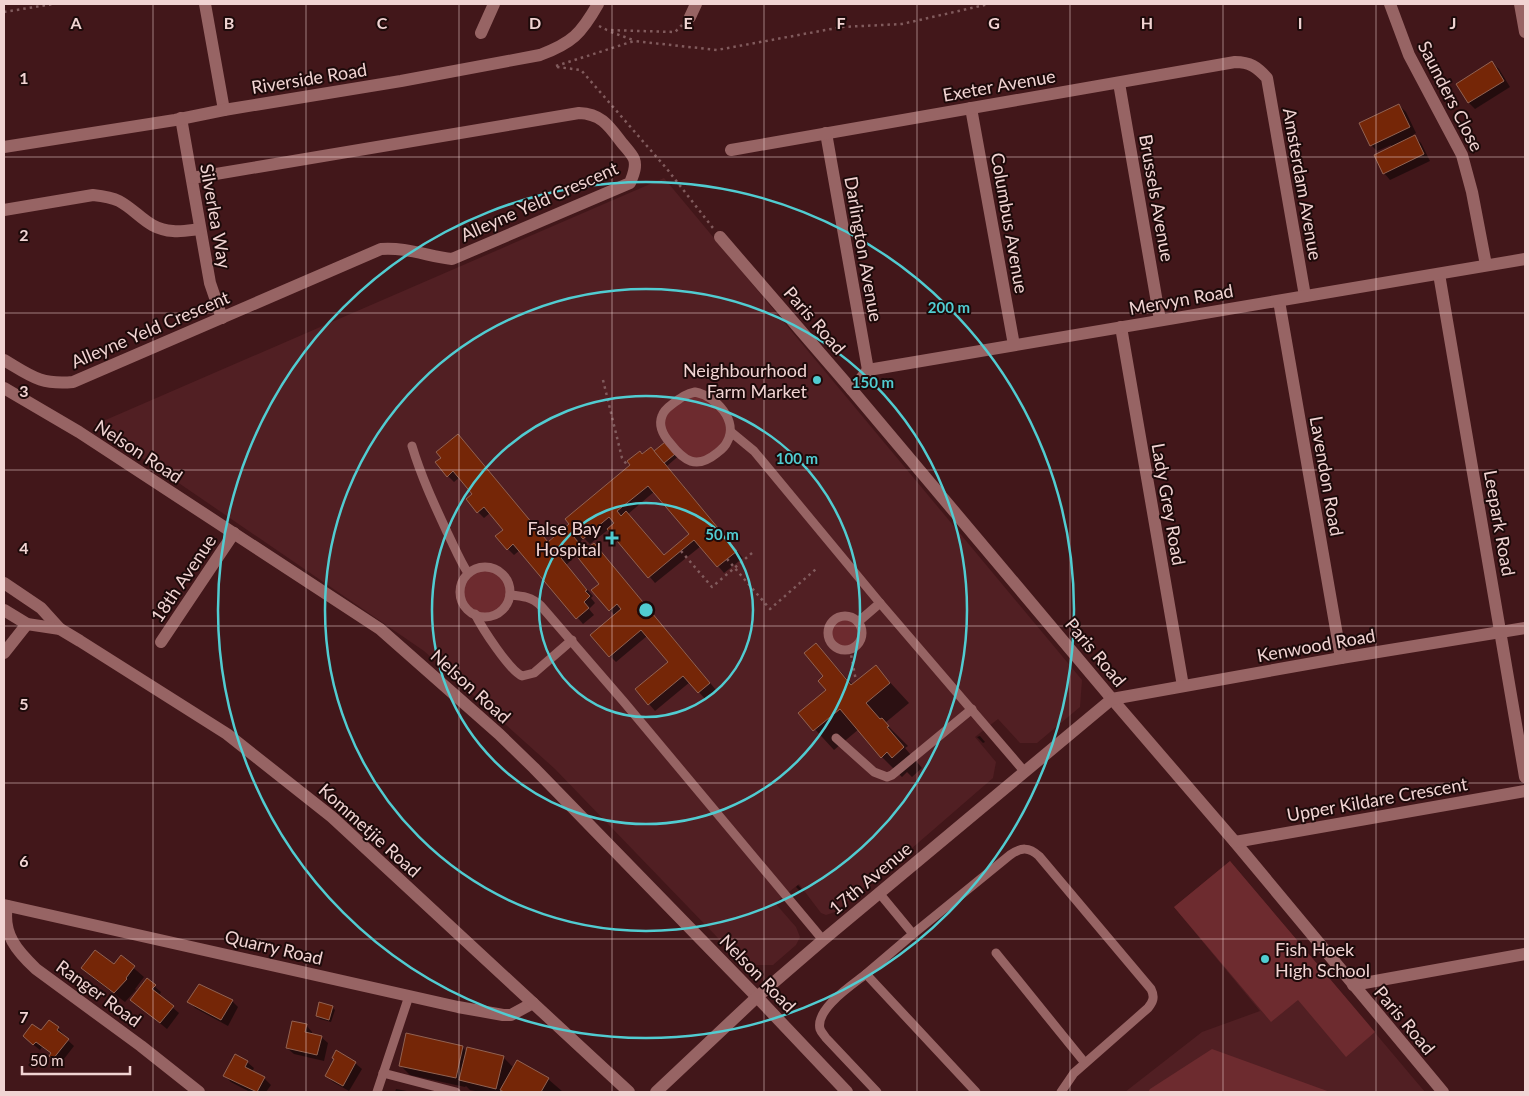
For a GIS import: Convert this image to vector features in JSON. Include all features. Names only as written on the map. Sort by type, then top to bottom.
[{"type":"street","points":[[205,4],[224,110]]},
{"type":"street","points":[[481,33],[494,4]]},
{"type":"street","name":"Riverside Road","points":[[4,147],[410,79],[540,55],[558,49],[570,42],[589,20],[598,4]]},
{"type":"street","points":[[690,17],[696,4]]},
{"type":"street","name":"Saunders Close","points":[[1390,4],[1409,55],[1462,156],[1472,192],[1486,265]]},
{"type":"street","points":[[1520,4],[1525,32]]},
{"type":"street","name":"Exeter Avenue","points":[[731,150],[1235,62],[1248,63],[1255,66],[1266,78]]},
{"type":"street","name":"Amsterdam Avenue","points":[[1266,78],[1305,296]]},
{"type":"street","name":"Brussels Avenue","points":[[1119,82],[1160,320]]},
{"type":"street","name":"Columbus Avenue","points":[[971,108],[1014,345]]},
{"type":"street","name":"Alleyne Yeld Crescent","points":[[4,360],[47,382],[73,382],[382,249],[392,248],[432,257],[452,259],[630,182],[635,170],[634,160],[610,128],[600,118],[590,114],[579,113],[192,178]]},
{"type":"street","name":"Silverlea Way","points":[[182,118],[210,283],[222,318]]},
{"type":"street","name":"Darlington Avenue","points":[[826,133],[868,370]]},
{"type":"street","points":[[4,210],[93,195],[120,201],[141,219],[163,230],[172,232],[200,229]]},
{"type":"street","name":"Paris Road","points":[[720,237],[852,390],[1112,700],[1235,842],[1442,1092]]},
{"type":"street","name":"Mervyn Road","points":[[868,370],[1525,259]]},
{"type":"street","name":"Leepark Road","points":[[1439,274],[1525,778]]},
{"type":"street","name":"Lavendon Road","points":[[1279,301],[1341,658]]},
{"type":"street","name":"Lady Grey Road","points":[[1121,327],[1183,686]]},
{"type":"street","points":[[852,390],[868,370]]},
{"type":"street","name":"Nelson Road","points":[[4,388],[79,432],[234,532],[390,637],[524,758],[758,996],[847,1092]]},
{"type":"street","name":"18th Avenue","points":[[161,642],[234,532]]},
{"type":"street","name":"Kommetjie Road","points":[[4,583],[41,608],[60,629],[228,734],[332,817],[629,1092]]},
{"type":"street","name":"Kommetjie Road","points":[[4,610],[27,624],[60,629]]},
{"type":"street","points":[[4,653],[27,624]]},
{"type":"street","name":"Kenwood Road","points":[[1112,700],[1341,658],[1525,628]]},
{"type":"street","name":"17th Avenue","points":[[656,1092],[758,996],[823,940],[1024,771],[1112,700]]},
{"type":"street","name":"Upper Kildare Crescent","points":[[1235,842],[1525,791]]},
{"type":"street","name":"Quarry Road","points":[[5,905],[458,1008],[511,1015],[533,1003]]},
{"type":"street","name":"Ranger Road","points":[[5,905],[5,925],[10,937],[22,956],[36,970],[128,1036],[199,1092]]},
{"type":"street","points":[[1353,985],[1525,954]]},
{"type":"lane","points":[[731,432],[725,446],[709,459],[690,462],[680,457],[664,436],[660,427],[662,416],[666,409],[686,394],[695,392],[712,398],[724,412],[731,432],[754,451],[880,603],[1024,771]]},
{"type":"lane","points":[[412,446],[420,471],[442,521],[468,573]]},
{"type":"lane","points":[[474,614],[490,616],[497,614],[508,602],[510,587],[507,580],[496,570],[482,567],[468,573],[460,587],[460,596],[490,640],[516,672],[522,676],[534,673],[572,640]]},
{"type":"lane","points":[[510,595],[526,596],[536,601],[572,640],[823,940]]},
{"type":"lane","points":[[858,622],[880,603]]},
{"type":"lane","points":[[849,617],[858,622],[862,638],[855,647],[845,650],[834,646],[829,637],[828,631],[830,626],[838,618],[849,617]]},
{"type":"lane","points":[[836,738],[874,772],[887,777],[892,775],[972,709]]},
{"type":"lane","points":[[878,1092],[826,1038],[820,1029],[820,1018],[824,1011],[835,999],[913,934],[1018,850],[1027,849],[1036,853],[1151,989],[1153,994],[1152,1003],[1148,1008],[1066,1082],[1061,1092]]},
{"type":"lane","points":[[880,894],[913,934]]},
{"type":"lane","points":[[996,953],[1085,1064]]},
{"type":"lane","points":[[866,974],[976,1092]]},
{"type":"lane","points":[[377,1092],[409,996]]},
{"type":"lane","points":[[384,1072],[456,1092]]},
{"type":"path","points":[[4,12],[53,4]]},
{"type":"path","points":[[589,20],[607,30],[634,40],[717,50],[842,27],[902,24],[990,4]]},
{"type":"path","points":[[607,30],[675,32],[690,17]]},
{"type":"path","points":[[634,40],[556,66],[581,70],[667,170],[720,237]]},
{"type":"path","points":[[603,380],[622,458],[628,466]]},
{"type":"path","points":[[681,551],[712,587],[752,553]]},
{"type":"path","points":[[728,559],[770,610],[816,569]]},
{"type":"path","points":[[850,649],[856,681]]},
{"type":"shaded area","name":"False Bay Hospital","points":[[664,178],[1082,680],[1080,707],[1037,743],[1020,743],[998,719],[975,737],[996,762],[993,778],[835,912],[826,915],[821,913],[799,884],[775,903],[796,927],[800,937],[796,945],[773,965],[744,965],[555,769],[424,651],[94,425]]},
{"type":"shaded area","points":[[686,394],[711,398],[731,432],[709,459],[690,462],[663,436],[662,416]]},
{"type":"shaded area","points":[[485,567],[494,569],[505,578],[510,592],[508,601],[499,612],[485,617],[476,615],[465,606],[460,592],[462,583],[471,572]]},
{"type":"shaded area","points":[[845,616],[857,621],[862,633],[857,645],[845,650],[833,645],[828,633],[833,621]]},
{"type":"shaded area","name":"Fish Hoek High School","points":[[1230,861],[1425,1092],[1125,1092],[1202,1032],[1260,1011],[1174,907]]},
{"type":"shaded area","points":[[1230,861],[1375,1032],[1346,1057],[1298,1000],[1271,1022],[1174,907]]},
{"type":"shaded area","points":[[1212,1049],[1330,1092],[1148,1092]]},
{"type":"building","points":[[1492,61],[1504,81],[1468,103],[1456,84]]},
{"type":"building","points":[[1399,104],[1410,127],[1370,146],[1359,123]]},
{"type":"building","points":[[1415,135],[1424,154],[1383,174],[1374,155]]},
{"type":"building","name":"False Bay Hospital","points":[[458,434],[548,542],[569,524],[565,519],[630,465],[627,461],[640,451],[642,454],[651,447],[737,551],[717,567],[694,540],[648,578],[607,529],[614,523],[609,517],[583,539],[577,532],[573,536],[585,550],[594,543],[710,683],[698,693],[683,676],[648,705],[635,689],[668,662],[641,630],[609,657],[590,635],[621,609],[617,604],[609,611],[591,590],[599,584],[571,549],[561,558],[590,596],[584,602],[589,608],[576,619],[513,544],[507,550],[495,536],[503,530],[484,507],[477,513],[466,499],[472,494],[453,471],[447,477],[435,462],[441,458],[436,452]],"holes":[[[648,486],[689,534],[664,555],[626,511],[621,516],[617,511]]]},
{"type":"building","points":[[670,438],[680,450],[664,463],[654,451]]},
{"type":"building","points":[[816,643],[851,685],[876,665],[890,683],[866,703],[889,726],[887,727],[904,747],[892,758],[887,752],[881,758],[840,709],[813,731],[798,713],[826,690],[818,681],[823,676],[804,653]]},
{"type":"building","points":[[95,950],[114,964],[121,955],[135,966],[127,979],[114,993],[81,968]]},
{"type":"building","points":[[147,978],[156,985],[152,989],[174,1006],[160,1023],[130,1000]]},
{"type":"building","points":[[199,984],[233,1000],[221,1020],[187,1002]]},
{"type":"building","points":[[319,1002],[333,1006],[329,1020],[316,1016]]},
{"type":"building","points":[[49,1020],[59,1027],[57,1030],[69,1039],[53,1059],[49,1056],[51,1053],[36,1042],[33,1045],[23,1036],[32,1024],[41,1030]]},
{"type":"building","points":[[292,1021],[307,1024],[305,1032],[322,1036],[317,1055],[286,1048]]},
{"type":"building","points":[[406,1033],[463,1046],[456,1078],[399,1066]]},
{"type":"building","points":[[467,1047],[504,1056],[496,1089],[459,1080]]},
{"type":"building","points":[[336,1050],[356,1062],[343,1086],[325,1076],[334,1059],[332,1058]]},
{"type":"building","points":[[235,1054],[248,1061],[245,1067],[265,1077],[257,1092],[223,1076]]},
{"type":"building","points":[[517,1060],[549,1078],[541,1092],[504,1092],[500,1090]]},
{"type":"place","name":"Neighbourhood Farm Market","points":[[817,380]]},
{"type":"place","name":"False Bay Hospital","points":[[612,538]]},
{"type":"place","name":"Fish Hoek High School","points":[[1265,959]]}]
